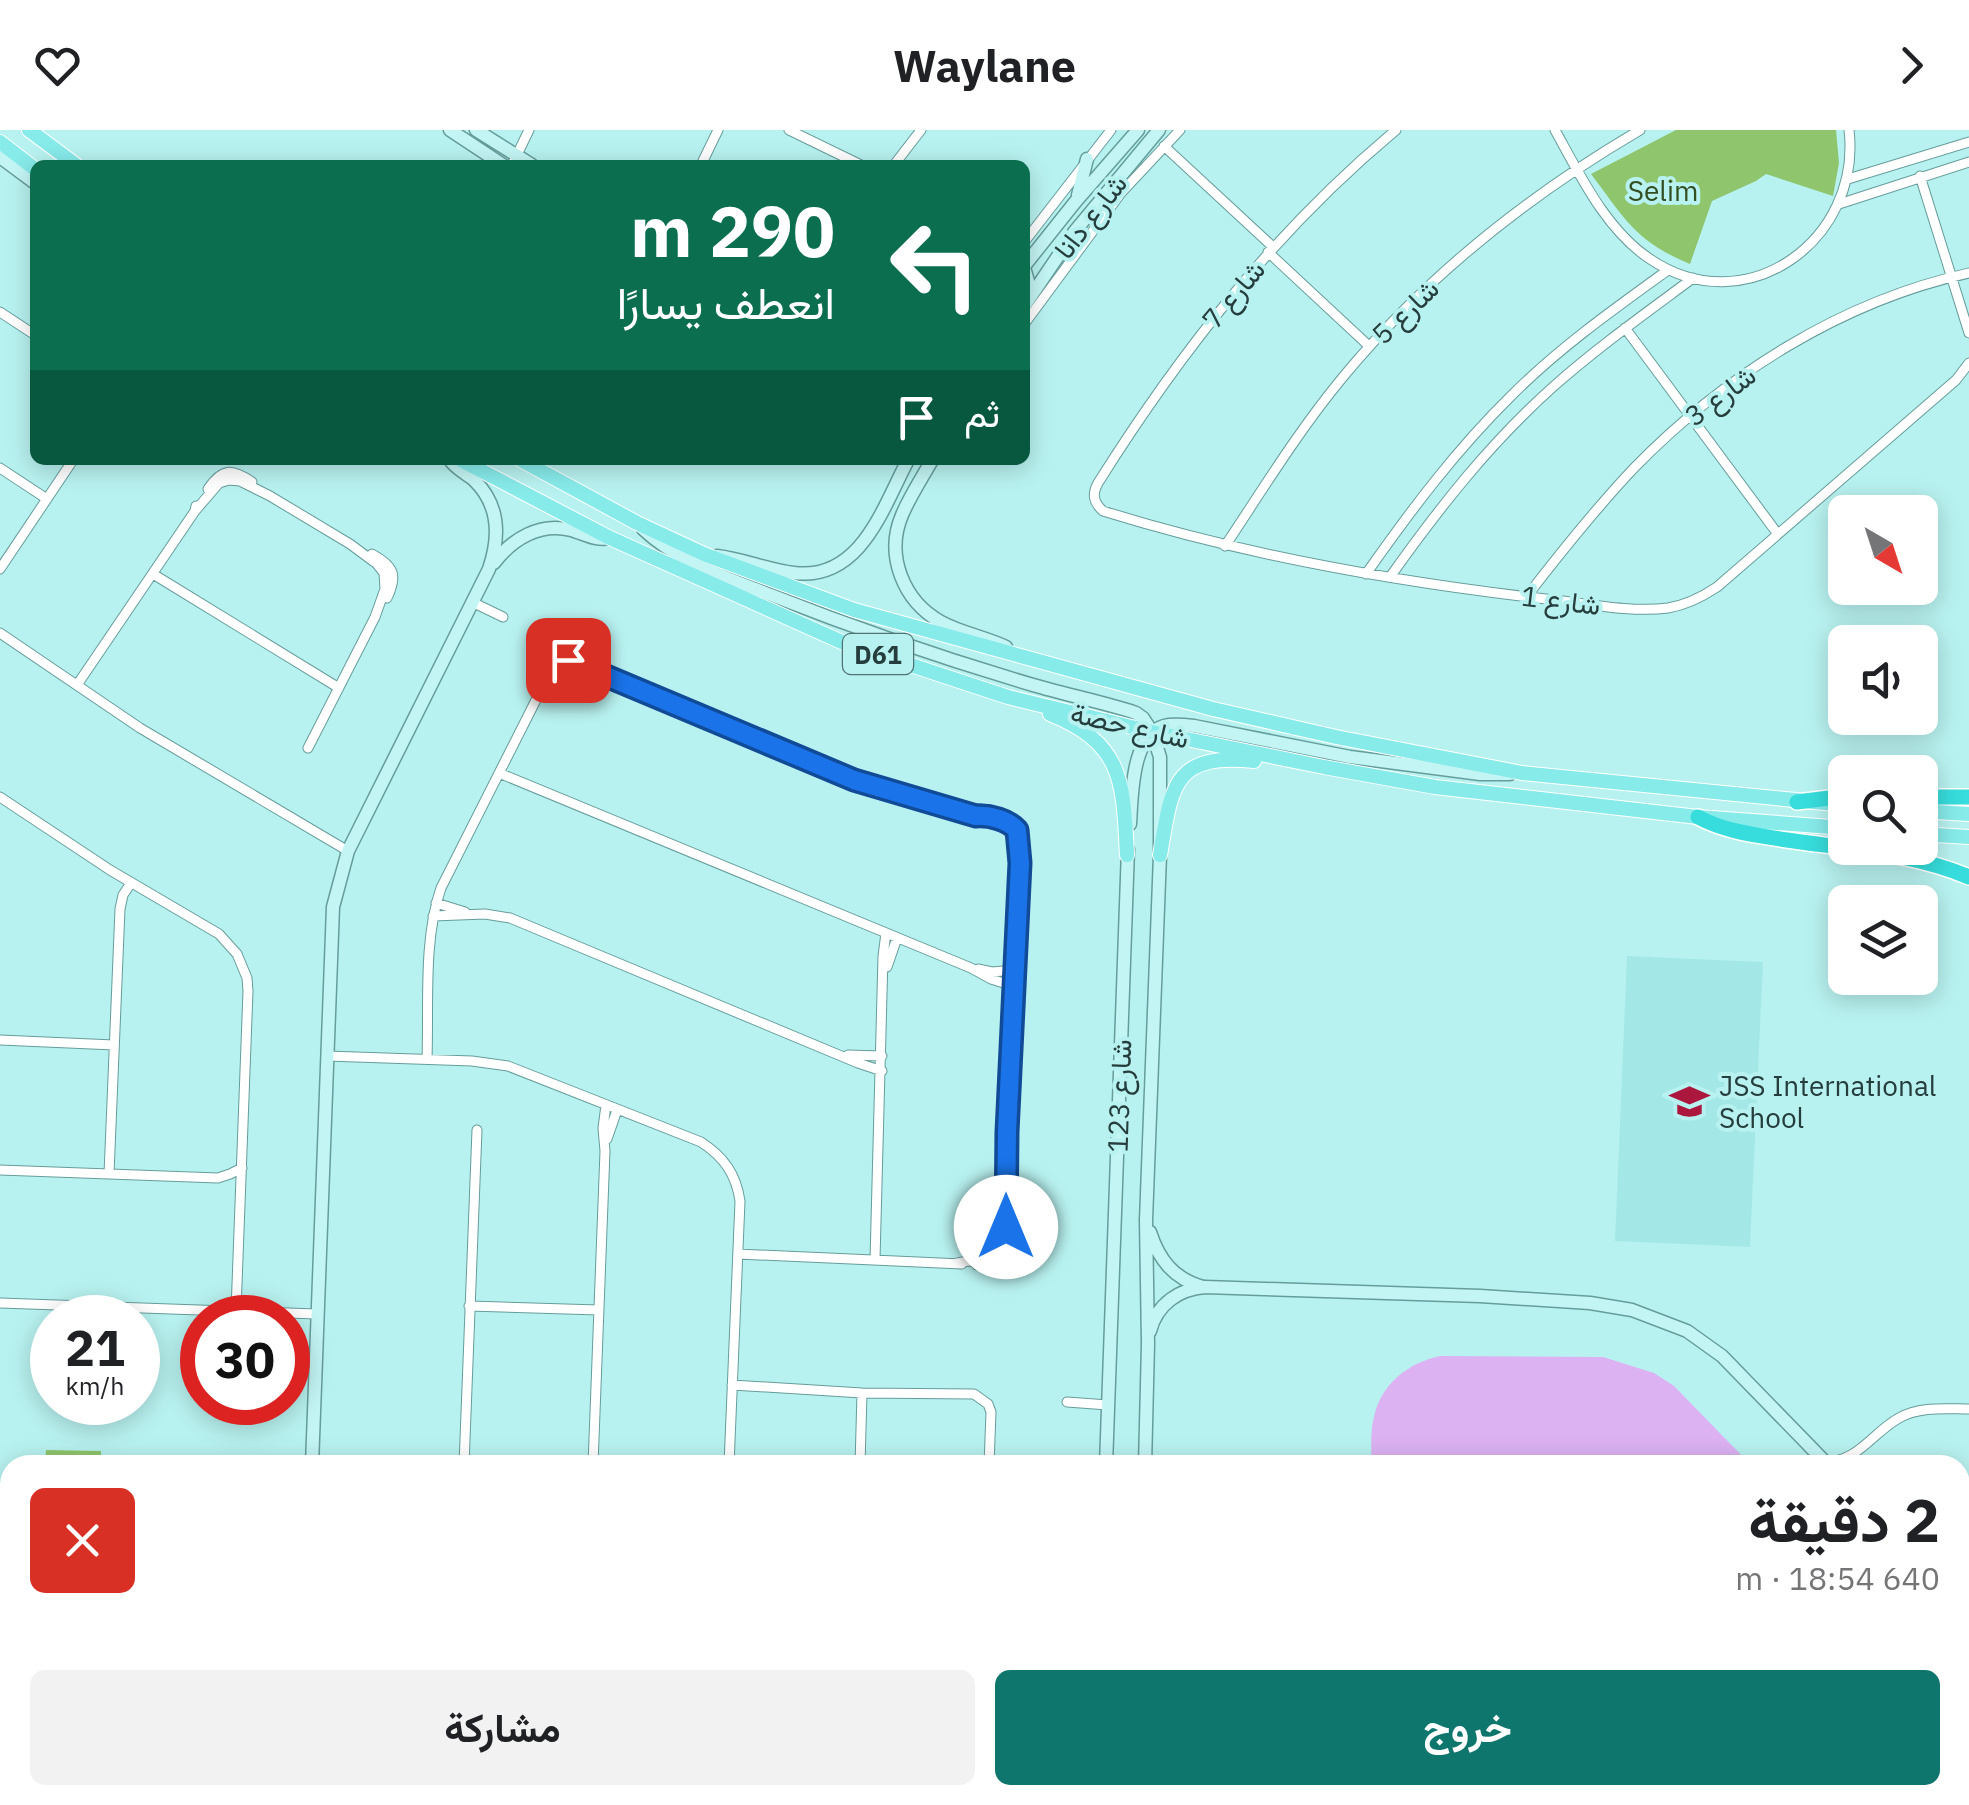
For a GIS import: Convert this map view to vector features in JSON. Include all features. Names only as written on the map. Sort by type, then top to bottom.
[{"type":"highway","points":[[1938,797],[1969,797]]},
{"type":"highway","points":[[1797,802],[1828,798]]},
{"type":"highway","points":[[1698,818],[1735,832],[1906,858],[1969,877]]},
{"type":"main road","points":[[29,130],[69,160]]},
{"type":"main road","points":[[0,142],[30,166]]},
{"type":"main road","name":"شارع حصة","points":[[471,465],[610,538],[844,643],[1008,696],[1152,732],[1435,787],[1698,818],[1828,827]]},
{"type":"main road","name":"شارع حصة","points":[[530,465],[637,524],[706,555],[854,610],[1230,713],[1522,773],[1828,804]]},
{"type":"main road","points":[[1008,696],[1081,728],[1099,742],[1121,782],[1128,856]]},
{"type":"main road","points":[[1160,855],[1171,795],[1182,778],[1203,762],[1234,759],[1324,767]]},
{"type":"main road","points":[[1938,812],[1969,814]]},
{"type":"main road","points":[[1938,835],[1969,837]]},
{"type":"street","points":[[450,130],[495,160]]},
{"type":"street","points":[[476,130],[514,160],[530,130]]},
{"type":"street","points":[[703,160],[718,130]]},
{"type":"street","points":[[789,130],[852,160]]},
{"type":"street","points":[[898,160],[921,130]]},
{"type":"street","points":[[1030,234],[1111,130]]},
{"type":"street","name":"شارع دانا","points":[[1030,261],[1138,130]]},
{"type":"street","name":"شارع دانا","points":[[1030,297],[1074,231],[1160,130]]},
{"type":"street","points":[[1030,316],[1121,194],[1180,130]]},
{"type":"street","name":"شارع 7","points":[[1098,483],[1221,306],[1340,179],[1396,130]]},
{"type":"street","points":[[1555,130],[1616,228],[1640,252],[1668,270],[1692,278],[1732,281],[1772,271],[1818,237],[1839,204],[1848,179],[1850,130]]},
{"type":"street","name":"شارع 5","points":[[1225,546],[1315,412],[1369,346],[1486,236],[1576,169],[1640,130]]},
{"type":"street","points":[[1848,179],[1969,142]]},
{"type":"street","points":[[1164,146],[1369,346]]},
{"type":"street","points":[[0,157],[30,179]]},
{"type":"street","points":[[1076,201],[1087,159]]},
{"type":"street","points":[[1839,204],[1969,162]]},
{"type":"street","points":[[1920,176],[1969,333]]},
{"type":"street","points":[[1366,574],[1434,479],[1513,393],[1587,330],[1668,270]]},
{"type":"street","name":"شارع 3","points":[[1526,596],[1607,498],[1666,437],[1754,367],[1871,305],[1969,273]]},
{"type":"street","points":[[1390,577],[1435,513],[1488,451],[1552,388],[1692,278]]},
{"type":"street","points":[[0,312],[30,333]]},
{"type":"street","points":[[1625,328],[1777,533]]},
{"type":"street","name":"شارع 1","points":[[1098,483],[1094,498],[1103,511],[1225,546],[1366,574],[1526,596],[1671,608],[1717,587],[1956,380],[1969,363]]},
{"type":"street","points":[[0,568],[71,465]]},
{"type":"street","points":[[312,1455],[333,907],[348,851],[497,545],[492,506],[478,484],[453,465]]},
{"type":"street","points":[[897,465],[898,478]]},
{"type":"street","points":[[706,555],[795,573],[812,573],[844,562],[868,538],[905,465]]},
{"type":"street","points":[[929,465],[897,531],[897,564],[902,580],[923,609],[937,620],[1026,658]]},
{"type":"street","points":[[0,468],[47,500]]},
{"type":"street","points":[[77,685],[214,480],[225,472],[239,474],[384,561],[392,572],[392,588],[308,748]]},
{"type":"street","points":[[637,524],[683,558],[744,584],[857,628],[1136,713],[1152,732],[1170,724],[1194,726],[1386,762],[1480,774],[1522,773]]},
{"type":"street","points":[[489,568],[510,544],[539,530],[563,529],[596,539],[610,538]]},
{"type":"street","points":[[153,574],[339,688]]},
{"type":"street","points":[[472,602],[504,617]]},
{"type":"street","points":[[0,632],[172,748],[348,851]]},
{"type":"street","points":[[427,1059],[436,903],[548,670],[558,661],[594,670],[854,780],[1007,822],[1020,838],[1004,1219],[996,1253],[985,1260],[957,1263],[738,1254]]},
{"type":"street","name":"شارع 123","points":[[1145,1455],[1146,1220],[1160,855],[1160,757],[1152,732]]},
{"type":"street","name":"شارع 123","points":[[1106,1455],[1128,856],[1137,759],[1152,732]]},
{"type":"street","points":[[499,773],[1013,986]]},
{"type":"street","points":[[0,798],[218,934],[243,966],[248,992],[237,1295]]},
{"type":"street","points":[[108,1174],[120,910],[131,882]]},
{"type":"street","points":[[436,903],[472,914]]},
{"type":"street","points":[[433,916],[498,915],[522,922],[882,1071]]},
{"type":"street","points":[[875,1260],[886,933]]},
{"type":"street","points":[[884,980],[897,938]]},
{"type":"street","points":[[970,968],[1014,970]]},
{"type":"street","points":[[0,1040],[114,1045]]},
{"type":"street","points":[[836,1053],[882,1056]]},
{"type":"street","points":[[327,1056],[508,1066],[701,1142],[724,1160],[732,1172],[740,1201],[729,1455]]},
{"type":"street","points":[[593,1455],[606,1105]]},
{"type":"street","points":[[604,1151],[618,1110]]},
{"type":"street","points":[[464,1455],[476,1130]]},
{"type":"street","points":[[0,1170],[218,1178],[242,1168]]},
{"type":"street","points":[[218,1178],[241,1189]]},
{"type":"street","points":[[1146,1220],[1166,1264],[1188,1282],[1205,1287]]},
{"type":"street","points":[[1148,1344],[1151,1325],[1161,1308],[1186,1291],[1205,1287],[1590,1303],[1632,1310],[1687,1332],[1722,1356],[1817,1455]]},
{"type":"street","points":[[0,1303],[180,1310]]},
{"type":"street","points":[[469,1306],[599,1310]]},
{"type":"street","points":[[310,1314],[316,1314]]},
{"type":"street","points":[[732,1385],[862,1393],[966,1393],[982,1398],[991,1412],[989,1455]]},
{"type":"street","points":[[860,1455],[862,1393]]},
{"type":"street","points":[[1067,1402],[1108,1405]]},
{"type":"street","points":[[1852,1455],[1910,1413],[1969,1409]]},
{"type":"street","points":[[1856,1455],[1859,1451]]},
{"type":"shaded area","name":"JSS International School","points":[[1627,956],[1763,962],[1750,1247],[1615,1241]]},
{"type":"shaded area","points":[[1440,1356],[1603,1357],[1654,1373],[1674,1386],[1741,1455],[1371,1455],[1373,1423],[1383,1395],[1398,1377],[1417,1364]]},
{"type":"green space","name":"Selim","points":[[1676,130],[1836,130],[1839,163],[1833,196],[1766,174],[1712,201],[1690,264],[1643,237],[1591,174]]},
{"type":"green space","points":[[46,1450],[101,1451],[101,1455],[46,1455]]},
{"type":"place","name":"JSS International School","points":[[1689,1101]]},
{"type":"route","points":[[568,660],[854,780],[1007,822],[1017,830],[1020,863],[1006,1227]]}]
